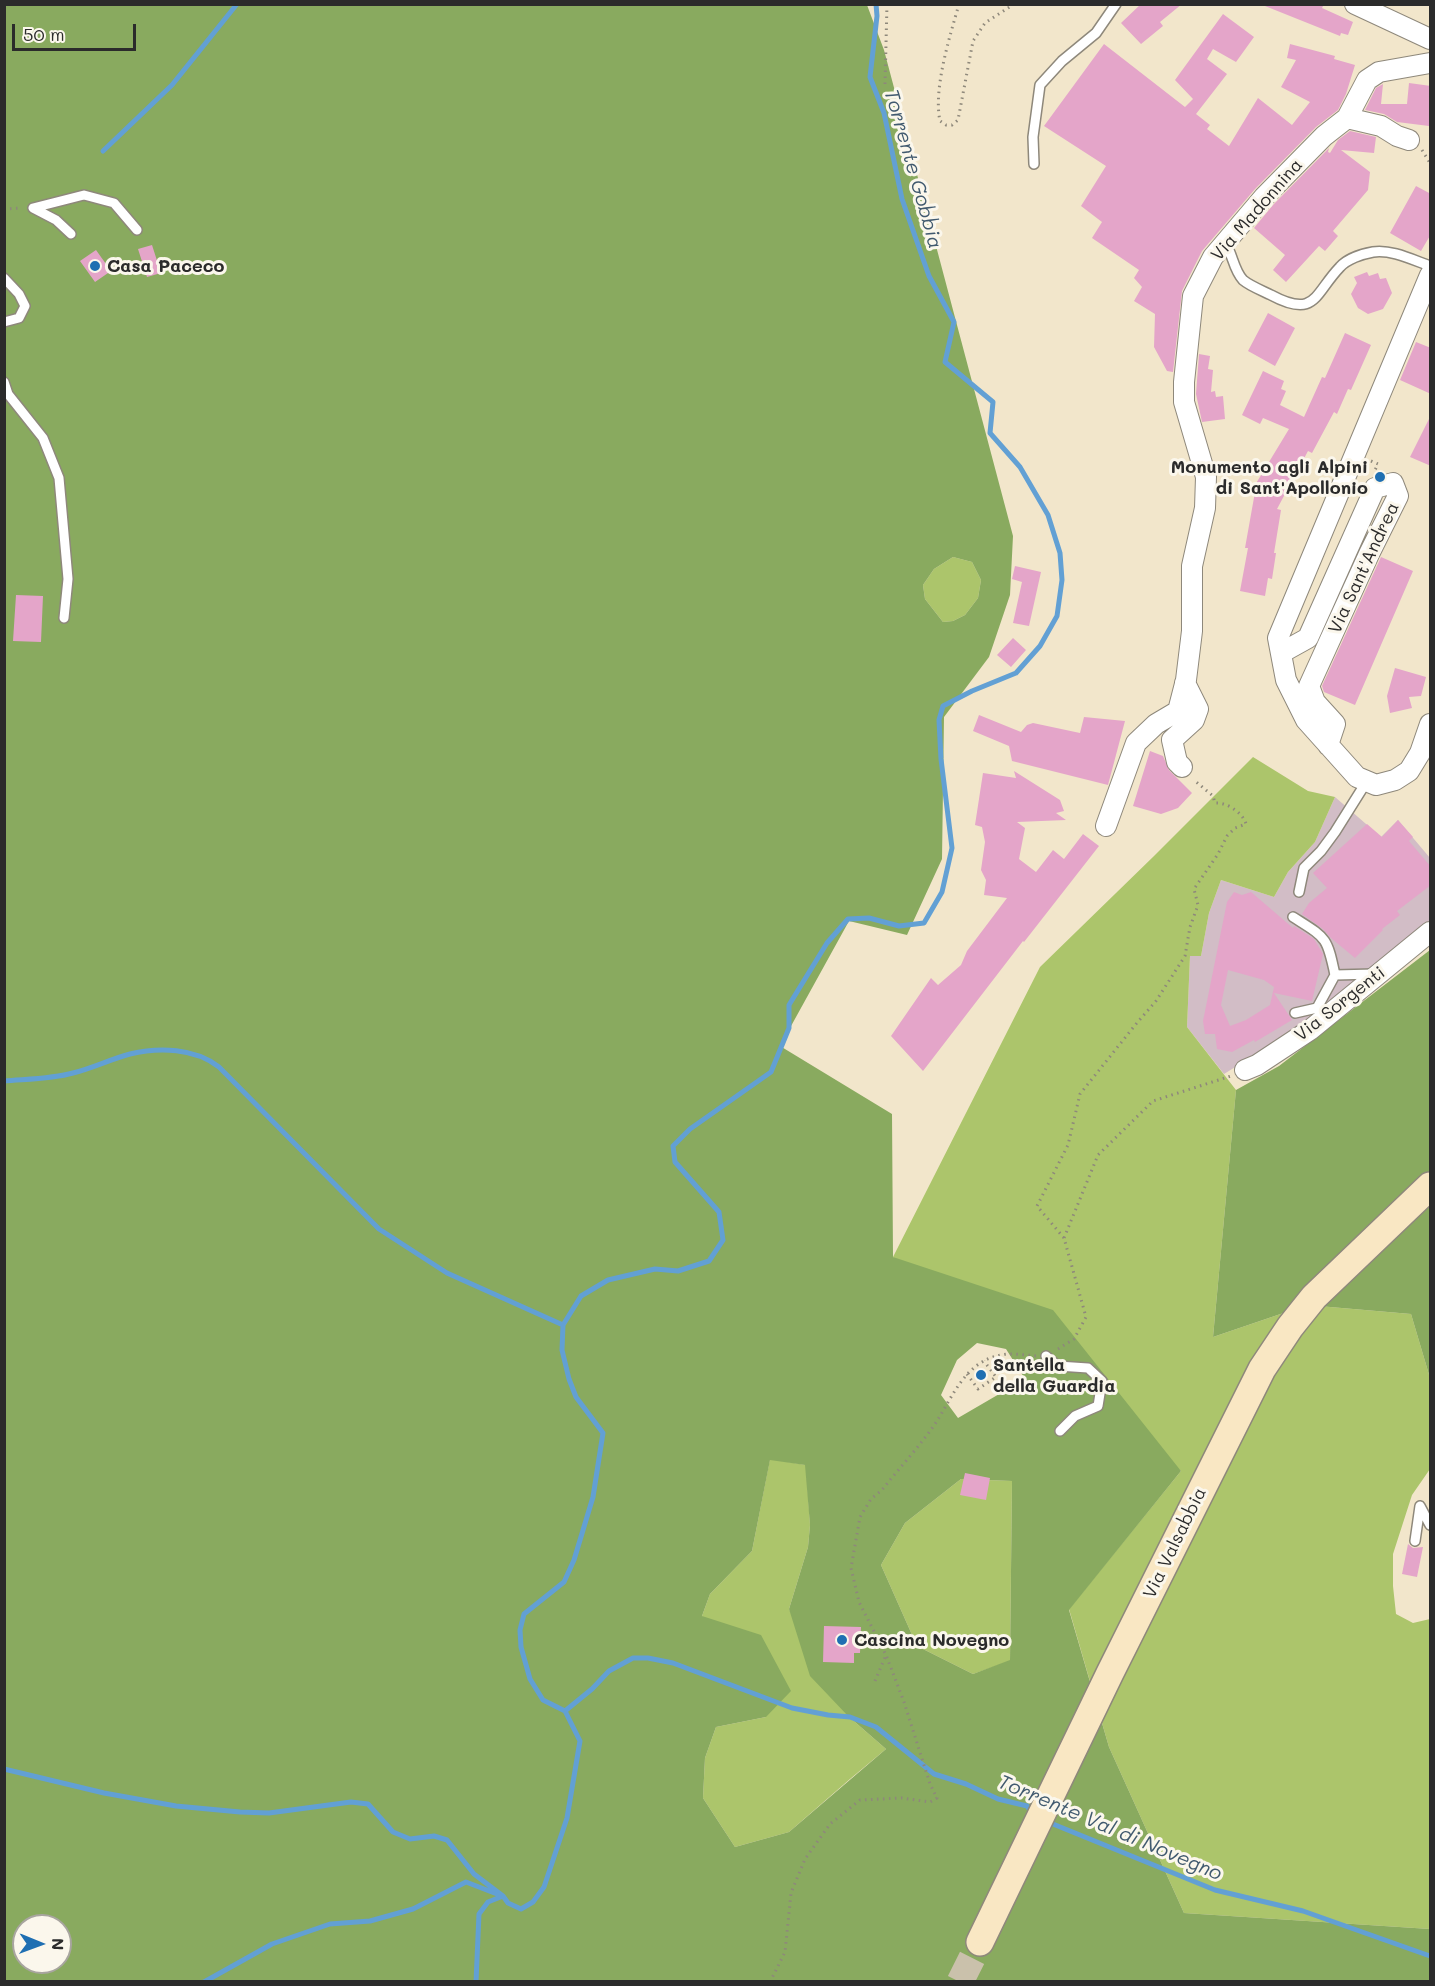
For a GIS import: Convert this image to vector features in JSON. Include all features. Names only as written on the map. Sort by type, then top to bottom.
[{"type":"main road","name":"Via Valsabbia","points":[[984,1934],[1110,1673],[1262,1369],[1290,1327],[1314,1297],[1421,1194]]},
{"type":"street","points":[[1355,4],[1431,39]]},
{"type":"street","name":"Via Madonnina","points":[[1106,826],[1136,743],[1156,724],[1178,711],[1185,683],[1192,631],[1192,566],[1205,508],[1206,477],[1184,402],[1193,296],[1213,257],[1264,197],[1323,136],[1347,118],[1367,80],[1379,72],[1431,63]]},
{"type":"street","points":[[1347,118],[1381,126],[1409,140]]},
{"type":"street","points":[[1431,275],[1278,638],[1286,680],[1306,720],[1357,777],[1376,785],[1395,780],[1409,771],[1420,753],[1431,724]]},
{"type":"street","name":"Via Sant'Andrea","points":[[1281,652],[1308,638],[1375,488],[1393,483],[1398,496],[1309,686],[1315,702],[1335,724],[1328,745]]},
{"type":"street","points":[[1182,767],[1177,762],[1172,740],[1194,720],[1198,709],[1185,683]]},
{"type":"street","name":"Via Sorgenti","points":[[1237,1073],[1257,1065],[1310,1030],[1431,932]]},
{"type":"lane","points":[[1034,164],[1033,137],[1040,85],[1062,61],[1096,33],[1116,4]]},
{"type":"lane","points":[[33,208],[84,195],[114,203],[137,230]]},
{"type":"lane","points":[[33,208],[56,220],[71,234]]},
{"type":"lane","points":[[1225,243],[1233,263],[1244,280],[1286,303],[1299,305],[1308,303],[1321,293],[1341,266],[1359,256],[1375,252],[1389,253],[1431,266]]},
{"type":"lane","points":[[4,278],[19,294],[25,306],[19,318],[4,322]]},
{"type":"lane","points":[[4,382],[8,394],[43,438],[59,478],[68,579],[64,618]]},
{"type":"lane","points":[[1299,892],[1304,868],[1335,832],[1367,781]]},
{"type":"lane","points":[[1293,917],[1323,936],[1330,951],[1335,975],[1317,1008],[1295,1013]]},
{"type":"lane","points":[[1335,975],[1379,974]]},
{"type":"lane","points":[[1046,1356],[1058,1366],[1088,1368],[1102,1381],[1098,1406],[1075,1416],[1060,1431]]},
{"type":"lane","points":[[1415,1541],[1420,1506],[1431,1525]]},
{"type":"path","points":[[885,84],[887,4]]},
{"type":"path","points":[[959,4],[949,38],[939,93],[940,122],[946,125],[952,125],[958,120],[973,41],[985,23],[1014,4]]},
{"type":"path","points":[[4,209],[33,208]]},
{"type":"path","points":[[770,1982],[785,1952],[791,1893],[805,1859],[830,1824],[860,1800],[902,1798],[930,1802],[937,1798],[930,1784],[904,1702],[886,1655],[858,1602],[850,1568],[860,1516],[871,1499],[882,1490],[936,1422],[952,1393],[967,1374],[984,1361],[1006,1354],[1046,1356],[1074,1339],[1086,1317],[1064,1238],[1037,1206],[1068,1144],[1080,1094],[1156,1001],[1185,956],[1190,927],[1198,905],[1194,889],[1218,854],[1227,836],[1235,828],[1246,825],[1246,820],[1222,802],[1215,803],[1213,796],[1191,778],[1182,767]]},
{"type":"path","points":[[1064,1238],[1098,1155],[1153,1101],[1237,1073]]},
{"type":"path","points":[[967,1374],[978,1389],[996,1377],[984,1361]]},
{"type":"path","points":[[875,1681],[886,1655]]},
{"type":"shaded area","points":[[1335,797],[1381,837],[1398,820],[1430,858],[1430,924],[1316,1017],[1224,1074],[1187,1027],[1190,956],[1201,956],[1209,913],[1221,880],[1274,897],[1288,872],[1315,842]]},
{"type":"green space","points":[[5,5],[867,5],[884,50],[1013,536],[1010,595],[989,657],[944,717],[942,859],[907,935],[849,921],[780,1046],[892,1114],[893,1257],[1053,1310],[1181,1471],[1069,1610],[1109,1747],[1184,1913],[1430,1929],[1430,1981],[5,1982]],"holes":[[[953,557],[972,562],[981,580],[978,598],[965,615],[953,621],[943,622],[925,599],[923,585],[934,569]],[[977,1343],[1006,1349],[1025,1379],[958,1418],[941,1395],[957,1360]],[[770,1460],[805,1465],[810,1525],[808,1547],[789,1609],[810,1676],[848,1716],[886,1749],[789,1832],[735,1847],[703,1798],[705,1758],[716,1727],[766,1717],[791,1691],[761,1635],[702,1616],[710,1594],[752,1551]],[[961,1479],[1012,1481],[1010,1660],[973,1674],[917,1646],[881,1565],[905,1523]]]},
{"type":"green space","points":[[953,557],[972,562],[981,580],[978,598],[965,615],[953,621],[943,622],[925,599],[923,585],[934,569]]},
{"type":"green space","points":[[1253,757],[1308,791],[1335,797],[1315,842],[1288,872],[1274,897],[1221,880],[1209,913],[1201,956],[1190,956],[1187,1027],[1236,1090],[1213,1337],[1307,1305],[1411,1314],[1430,1378],[1430,1469],[1412,1495],[1393,1554],[1393,1586],[1396,1614],[1413,1623],[1430,1619],[1430,1929],[1184,1913],[1109,1747],[1069,1609],[1181,1471],[893,1257],[1040,967]]},
{"type":"green space","points":[[1430,950],[1430,1378],[1411,1314],[1307,1305],[1213,1337],[1236,1090],[1279,1066]]},
{"type":"green space","points":[[770,1459],[806,1465],[810,1525],[808,1547],[789,1609],[848,1716],[886,1749],[789,1832],[735,1847],[703,1798],[705,1758],[716,1727],[766,1717],[702,1616],[710,1594],[752,1551]]},
{"type":"green space","points":[[961,1479],[1012,1481],[1010,1661],[973,1674],[917,1646],[881,1565],[905,1523]]},
{"type":"building","points":[[1141,4],[1182,4],[1160,22],[1163,26],[1141,44],[1121,23]]},
{"type":"building","points":[[1260,4],[1324,4],[1322,8],[1353,22],[1348,35],[1341,33],[1340,36]]},
{"type":"building","points":[[1223,14],[1254,37],[1236,62],[1213,49],[1207,59],[1227,74],[1196,114],[1210,125],[1207,129],[1229,146],[1258,98],[1292,125],[1310,102],[1281,87],[1296,60],[1287,58],[1290,44],[1335,56],[1334,59],[1355,65],[1346,94],[1338,110],[1316,127],[1255,189],[1202,251],[1182,291],[1173,372],[1167,371],[1154,347],[1155,314],[1134,301],[1142,287],[1134,278],[1139,270],[1092,238],[1102,222],[1081,206],[1106,166],[1044,126],[1104,44],[1185,107],[1193,99],[1175,80]]},
{"type":"building","points":[[1409,83],[1431,86],[1429,126],[1397,122],[1384,114],[1365,110],[1376,88],[1383,84],[1381,104],[1407,104]]},
{"type":"building","points":[[1350,131],[1376,137],[1374,153],[1341,150],[1370,172],[1368,190],[1333,231],[1338,236],[1325,251],[1319,246],[1286,282],[1273,270],[1285,255],[1254,228],[1273,205],[1329,148],[1330,153],[1338,140]]},
{"type":"building","points":[[1416,186],[1431,194],[1431,234],[1421,251],[1390,233]]},
{"type":"building","points":[[152,245],[161,273],[147,277],[138,249]]},
{"type":"building","name":"Casa Paceco","points":[[96,250],[111,271],[95,282],[80,261]]},
{"type":"building","points":[[1367,272],[1369,276],[1378,273],[1380,279],[1386,278],[1392,293],[1383,309],[1368,314],[1358,308],[1351,294],[1357,283],[1354,277]]},
{"type":"building","points":[[1268,313],[1295,328],[1275,366],[1248,351]]},
{"type":"building","points":[[1345,333],[1371,345],[1351,390],[1348,389],[1337,414],[1334,412],[1312,453],[1308,451],[1277,509],[1281,510],[1274,553],[1276,553],[1272,579],[1268,578],[1265,596],[1240,591],[1255,492],[1252,490],[1289,429],[1263,418],[1260,424],[1242,415],[1263,371],[1284,381],[1281,389],[1286,391],[1280,405],[1304,417]]},
{"type":"building","points":[[1416,342],[1431,348],[1431,394],[1400,380]]},
{"type":"building","points":[[1199,354],[1210,356],[1208,369],[1213,370],[1211,392],[1215,391],[1216,397],[1223,396],[1225,419],[1202,422],[1196,394]]},
{"type":"building","points":[[1431,415],[1431,466],[1410,457]]},
{"type":"building","points":[[1381,557],[1413,571],[1355,705],[1324,692],[1322,686]]},
{"type":"building","points":[[1015,566],[1041,572],[1029,626],[1013,623],[1022,582],[1012,579]]},
{"type":"building","points":[[16,595],[43,596],[41,642],[13,641]]},
{"type":"building","points":[[1013,638],[1026,650],[1011,667],[997,655]]},
{"type":"building","points":[[1395,668],[1426,677],[1421,696],[1409,697],[1412,708],[1390,713],[1387,696]]},
{"type":"building","points":[[979,715],[1021,732],[1027,725],[1033,723],[1080,733],[1084,717],[1125,721],[1108,785],[1012,761],[1009,746],[973,731]]},
{"type":"building","points":[[1150,751],[1163,756],[1169,770],[1192,793],[1178,808],[1161,814],[1133,806]]},
{"type":"building","points":[[1014,771],[1060,800],[1064,811],[1056,813],[1066,820],[1017,822],[1025,828],[1019,859],[1036,872],[1053,850],[1064,859],[1083,834],[1099,846],[923,1071],[891,1036],[931,978],[938,985],[961,965],[967,951],[1007,898],[984,895],[986,880],[981,870],[985,842],[982,827],[975,825],[983,773],[1016,778]]},
{"type":"building","points":[[1398,820],[1413,837],[1409,841],[1431,867],[1431,885],[1397,911],[1400,915],[1382,929],[1355,958],[1323,929],[1302,914],[1309,903],[1327,888],[1313,873],[1367,824],[1382,837]]},
{"type":"building","points":[[1234,892],[1242,895],[1251,892],[1293,928],[1294,926],[1314,939],[1323,954],[1312,1001],[1274,993],[1292,1020],[1255,1042],[1254,1040],[1232,1052],[1217,1049],[1215,1034],[1205,1034],[1203,1021],[1227,902]],"holes":[[[1228,970],[1264,980],[1274,987],[1270,1005],[1246,1020],[1230,1026],[1221,1005]]]},
{"type":"building","points":[[965,1473],[990,1478],[986,1500],[960,1495]]},
{"type":"building","points":[[1408,1544],[1413,1548],[1423,1547],[1417,1577],[1402,1574]]},
{"type":"building","name":"Cascina Novegno","points":[[824,1626],[861,1627],[860,1653],[854,1653],[854,1663],[823,1662]]},
{"type":"waterway","points":[[103,151],[172,85],[237,4]]},
{"type":"waterway","name":"Torrente Gobbia","points":[[476,1982],[479,1914],[488,1902],[503,1896],[508,1903],[521,1909],[533,1902],[544,1887],[567,1818],[580,1741],[565,1711],[543,1700],[530,1679],[521,1647],[520,1630],[524,1614],[564,1582],[574,1560],[593,1497],[603,1433],[576,1397],[569,1379],[562,1350],[563,1325],[581,1296],[608,1280],[655,1269],[678,1271],[709,1261],[723,1240],[719,1212],[675,1162],[673,1146],[690,1129],[771,1072],[789,1028],[789,1005],[827,943],[848,919],[869,918],[899,926],[924,923],[942,892],[952,848],[941,759],[939,720],[943,706],[1016,673],[1040,646],[1057,616],[1062,580],[1060,553],[1048,515],[1020,467],[990,433],[993,402],[945,362],[954,322],[929,276],[902,199],[884,113],[870,77],[877,16],[876,4]]},
{"type":"waterway","points":[[4,1081],[65,1075],[123,1056],[153,1050],[176,1051],[199,1056],[219,1067],[379,1229],[447,1273],[563,1325]]},
{"type":"waterway","name":"Torrente Val di Novegno","points":[[565,1711],[592,1689],[609,1671],[633,1658],[648,1658],[673,1663],[792,1708],[850,1717],[876,1727],[934,1774],[966,1784],[998,1799],[1027,1806],[1032,1813]]},
{"type":"waterway","points":[[4,1769],[104,1793],[176,1806],[269,1813],[351,1802],[368,1804],[393,1832],[410,1839],[434,1836],[447,1840],[474,1874],[503,1896]]},
{"type":"waterway","name":"Torrente Val di Novegno","points":[[1048,1822],[1215,1890],[1303,1911],[1430,1956]]},
{"type":"waterway","points":[[204,1982],[272,1944],[330,1924],[370,1921],[413,1909],[466,1882],[497,1894]]},
{"type":"tunnel","points":[[960,1982],[980,1942]]},
{"type":"place","name":"Casa Paceco","points":[[95,266]]},
{"type":"place","name":"Monumento agli Alpini di Sant'Apollonio","points":[[1380,477]]},
{"type":"place","name":"Santella della Guardia","points":[[981,1375]]},
{"type":"place","name":"Cascina Novegno","points":[[842,1640]]}]
